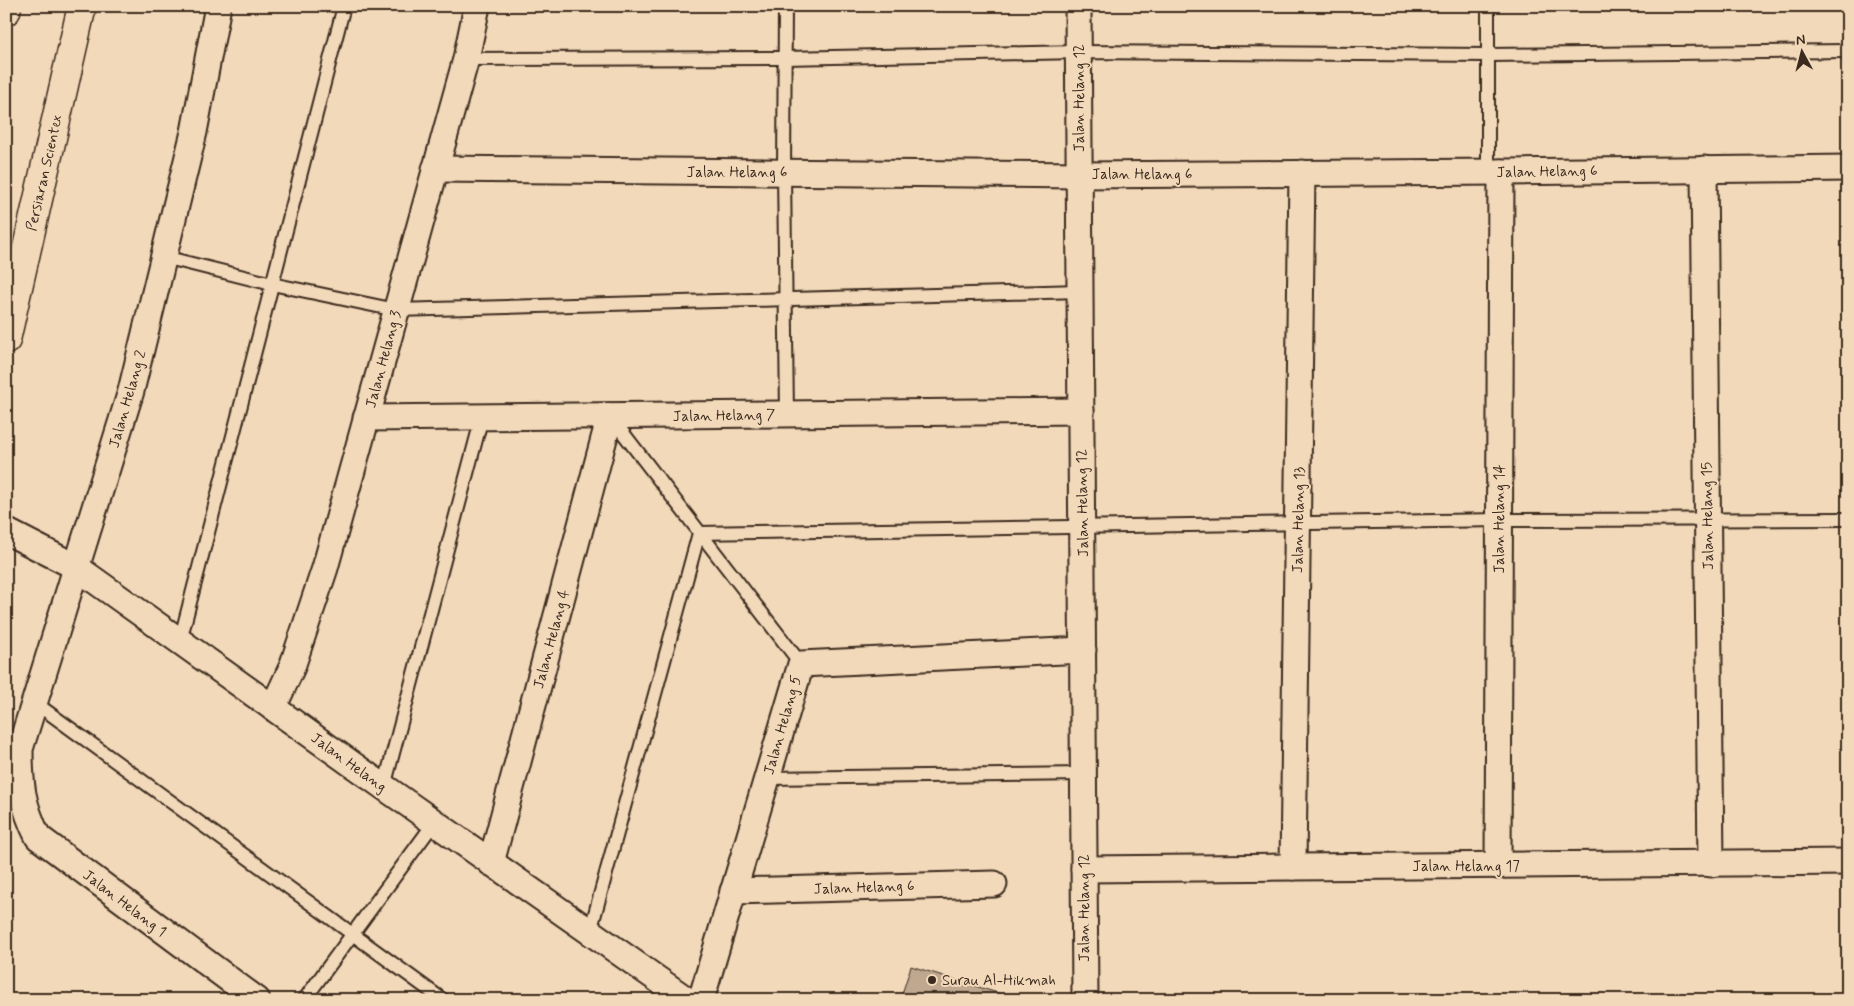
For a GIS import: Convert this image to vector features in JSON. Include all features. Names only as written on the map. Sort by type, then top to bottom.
[{"type":"main road","points":[[6,11],[7,6]]},
{"type":"main road","name":"Persiaran Scientex","points":[[6,340],[82,6]]},
{"type":"street","name":"Jalan Helang 2","points":[[20,786],[20,748],[131,391],[194,132],[218,6]]},
{"type":"street","name":"Jalan Helang 3","points":[[273,708],[292,667],[322,577],[466,59],[478,6]]},
{"type":"street","name":"Jalan Helang 12","points":[[1078,6],[1085,1000]]},
{"type":"street","name":"Jalan Helang 6","points":[[435,169],[1080,175],[1848,168]]},
{"type":"street","name":"Jalan Helang 15","points":[[1704,169],[1712,864]]},
{"type":"street","name":"Jalan Helang 14","points":[[1495,172],[1500,520],[1498,866]]},
{"type":"street","name":"Jalan Helang 13","points":[[1293,867],[1302,174]]},
{"type":"street","name":"Jalan Helang 7","points":[[366,418],[1081,411]]},
{"type":"street","name":"Jalan Helang 4","points":[[491,863],[610,416]]},
{"type":"street","name":"Jalan Helang","points":[[6,531],[76,567],[434,823],[687,1000]]},
{"type":"street","name":"Jalan Helang 5","points":[[701,1000],[801,664],[1083,650]]},
{"type":"street","name":"Jalan Helang 1","points":[[20,786],[28,818],[38,837],[257,1000]]},
{"type":"street","name":"Jalan Helang 17","points":[[1084,869],[1848,862]]},
{"type":"street","name":"Jalan Helang 6","points":[[733,891],[994,884]]},
{"type":"lane","points":[[180,641],[344,6]]},
{"type":"lane","points":[[785,6],[786,414]]},
{"type":"lane","points":[[1488,6],[1488,55],[1495,172]]},
{"type":"lane","points":[[466,59],[785,58],[1079,52],[1488,55],[1848,51]]},
{"type":"lane","points":[[164,257],[272,284],[396,310],[1080,291]]},
{"type":"lane","points":[[610,416],[801,664]]},
{"type":"lane","points":[[384,787],[482,417]]},
{"type":"lane","points":[[699,533],[1500,520],[1848,519]]},
{"type":"lane","points":[[590,932],[699,533]]},
{"type":"lane","points":[[34,702],[443,1000]]},
{"type":"lane","points":[[767,778],[1084,774]]},
{"type":"lane","points":[[304,1000],[434,823]]},
{"type":"building","name":"Surau Al-Hikmah","points":[[911,966],[1004,995],[1003,1000],[900,1000]]},
{"type":"place","name":"Surau Al-Hikmah","points":[[932,980]]}]
